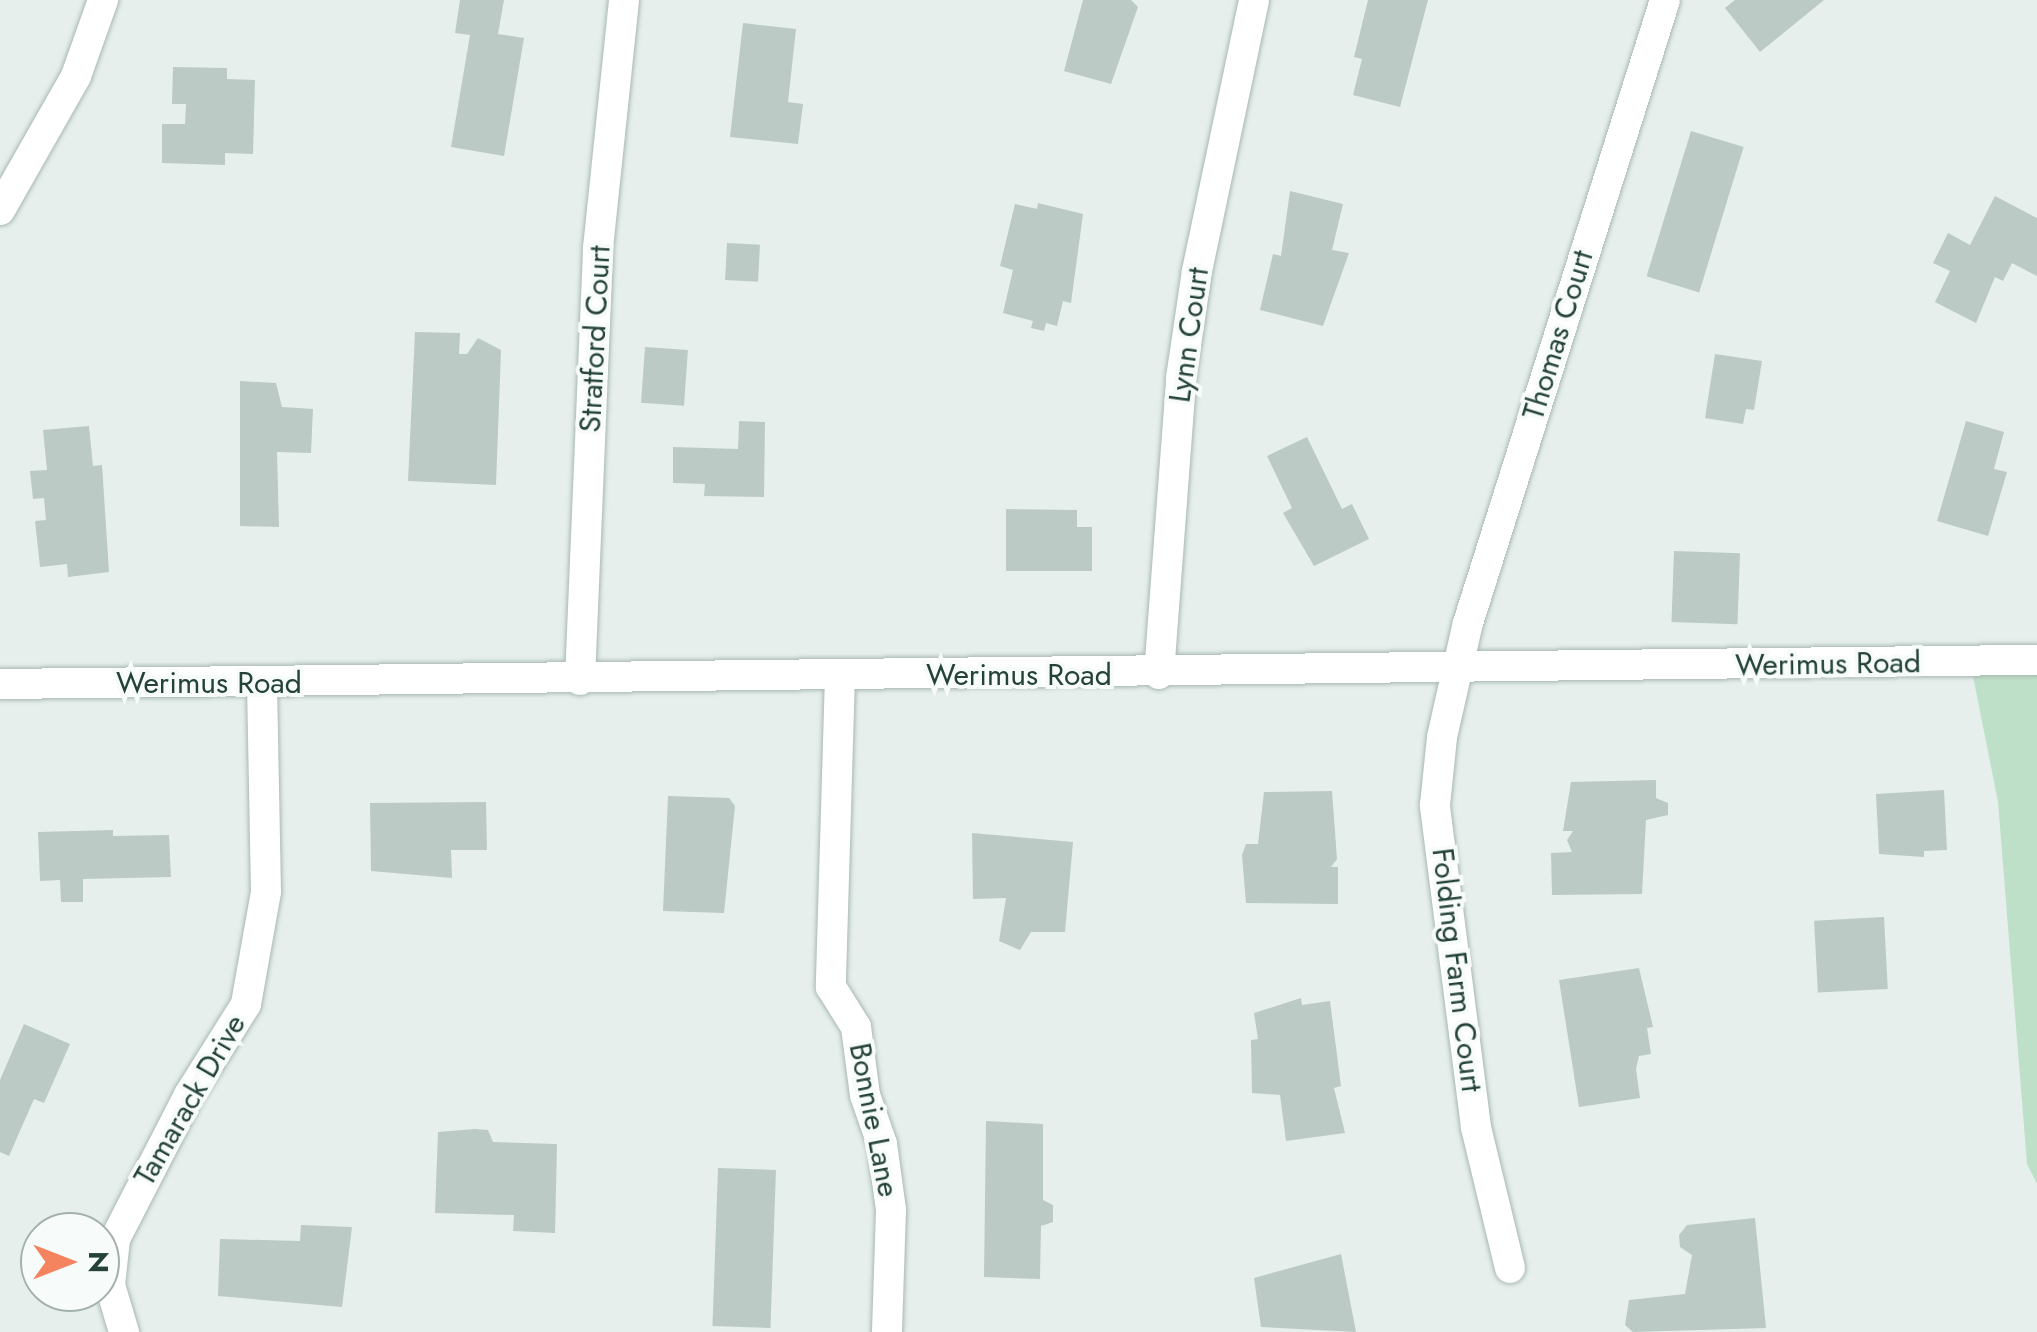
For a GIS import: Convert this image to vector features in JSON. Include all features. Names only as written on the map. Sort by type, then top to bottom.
[{"type":"street","points":[[0,210],[76,76],[104,0]]},
{"type":"street","name":"Stratford Court","points":[[580,680],[598,248],[624,0]]},
{"type":"street","name":"Lynn Court","points":[[1158,674],[1184,360],[1254,0]]},
{"type":"street","name":"Thomas Court","points":[[1456,670],[1665,0]]},
{"type":"street","name":"Werimus Road","points":[[0,684],[1158,674],[2037,660]]},
{"type":"street","name":"Folding Farm Court","points":[[1456,670],[1435,805],[1476,1127],[1510,1268]]},
{"type":"street","name":"Bonnie Lane","points":[[840,676],[831,987],[856,1027],[865,1095],[882,1144],[891,1210],[887,1332]]},
{"type":"street","name":"Tamarack Drive","points":[[124,1332],[110,1285],[115,1240],[189,1095],[246,1004],[266,892],[262,684]]},
{"type":"green space","points":[[2037,660],[2037,1184],[2027,1164],[1998,802],[1970,661]]},
{"type":"building","points":[[460,0],[504,0],[498,34],[524,38],[504,156],[451,147],[470,35],[455,33]]},
{"type":"building","points":[[1083,0],[1131,0],[1138,7],[1111,84],[1064,71]]},
{"type":"building","points":[[1368,0],[1428,0],[1400,107],[1353,95],[1362,59],[1354,57]]},
{"type":"building","points":[[1735,0],[1824,0],[1760,52],[1725,8]]},
{"type":"building","points":[[743,23],[796,29],[788,102],[803,104],[798,144],[730,137]]},
{"type":"building","points":[[173,67],[227,68],[227,79],[255,80],[253,154],[225,153],[225,165],[162,163],[162,124],[185,124],[186,104],[172,104]]},
{"type":"building","points":[[1691,131],[1744,147],[1699,292],[1647,276]]},
{"type":"building","points":[[1290,191],[1343,204],[1332,250],[1349,253],[1323,326],[1260,310],[1273,254],[1281,256]]},
{"type":"building","points":[[1995,196],[2037,218],[2037,276],[2012,263],[2003,281],[1995,277],[1976,323],[1935,302],[1950,271],[1933,263],[1948,233],[1970,245]]},
{"type":"building","points":[[1038,203],[1083,214],[1071,303],[1063,301],[1057,326],[1046,323],[1044,331],[1031,328],[1033,321],[1003,313],[1013,270],[1000,266],[1015,204],[1037,209]]},
{"type":"building","points":[[727,243],[760,245],[758,282],[725,280]]},
{"type":"building","points":[[415,332],[460,333],[459,354],[467,354],[478,338],[501,350],[496,485],[408,481]]},
{"type":"building","points":[[645,347],[688,350],[684,406],[641,403]]},
{"type":"building","points":[[1715,354],[1762,361],[1754,410],[1746,409],[1743,424],[1705,418]]},
{"type":"building","points":[[240,381],[276,383],[282,407],[313,409],[311,453],[277,452],[279,527],[240,526]]},
{"type":"building","points":[[739,421],[765,422],[764,497],[704,496],[705,484],[673,483],[673,447],[738,449]]},
{"type":"building","points":[[1966,421],[2004,432],[1994,469],[2007,472],[1988,536],[1937,521]]},
{"type":"building","points":[[89,426],[93,466],[102,465],[109,572],[68,577],[67,564],[40,567],[35,521],[46,520],[44,498],[33,499],[30,471],[47,470],[43,430]]},
{"type":"building","points":[[1307,437],[1342,509],[1352,504],[1369,539],[1314,566],[1283,513],[1292,508],[1267,456]]},
{"type":"building","points":[[1006,509],[1077,510],[1077,527],[1092,527],[1092,571],[1006,571]]},
{"type":"building","points":[[1674,551],[1740,553],[1737,624],[1672,622]]},
{"type":"building","points":[[1656,780],[1656,798],[1668,803],[1668,815],[1646,820],[1642,894],[1552,895],[1551,853],[1572,852],[1567,840],[1573,831],[1563,831],[1571,782]]},
{"type":"building","points":[[1944,790],[1947,850],[1924,851],[1924,857],[1879,854],[1876,794]]},
{"type":"building","points":[[1332,791],[1337,859],[1331,867],[1338,867],[1338,904],[1246,903],[1242,855],[1246,844],[1258,844],[1264,792]]},
{"type":"building","points":[[668,796],[729,798],[735,806],[724,913],[663,911]]},
{"type":"building","points":[[486,802],[487,850],[451,850],[452,878],[371,871],[370,803]]},
{"type":"building","points":[[113,830],[113,836],[169,835],[171,877],[83,879],[83,902],[61,902],[60,880],[40,881],[38,832]]},
{"type":"building","points":[[972,833],[1073,842],[1065,932],[1031,932],[1020,950],[999,941],[1006,898],[973,899]]},
{"type":"building","points":[[1884,917],[1888,989],[1818,993],[1814,921]]},
{"type":"building","points":[[1639,968],[1653,1027],[1647,1028],[1651,1054],[1639,1056],[1636,1069],[1640,1098],[1579,1107],[1559,980]]},
{"type":"building","points":[[1301,998],[1302,1005],[1330,1001],[1341,1086],[1334,1088],[1345,1133],[1286,1141],[1280,1095],[1252,1093],[1251,1040],[1258,1039],[1254,1013]]},
{"type":"building","points":[[24,1024],[70,1044],[44,1103],[34,1099],[9,1156],[0,1152],[0,1080]]},
{"type":"building","points":[[986,1121],[1043,1124],[1043,1200],[1053,1205],[1053,1222],[1041,1226],[1040,1279],[984,1277]]},
{"type":"building","points":[[488,1130],[493,1142],[557,1144],[555,1233],[513,1231],[514,1215],[435,1213],[438,1132]]},
{"type":"building","points":[[718,1168],[776,1170],[770,1328],[712,1326]]},
{"type":"building","points":[[1755,1218],[1766,1328],[1633,1332],[1625,1325],[1629,1300],[1685,1294],[1692,1255],[1680,1247],[1679,1235],[1687,1225]]},
{"type":"building","points":[[301,1225],[352,1227],[342,1307],[218,1296],[220,1239],[300,1241]]},
{"type":"building","points":[[1341,1254],[1356,1332],[1261,1327],[1254,1278]]}]
